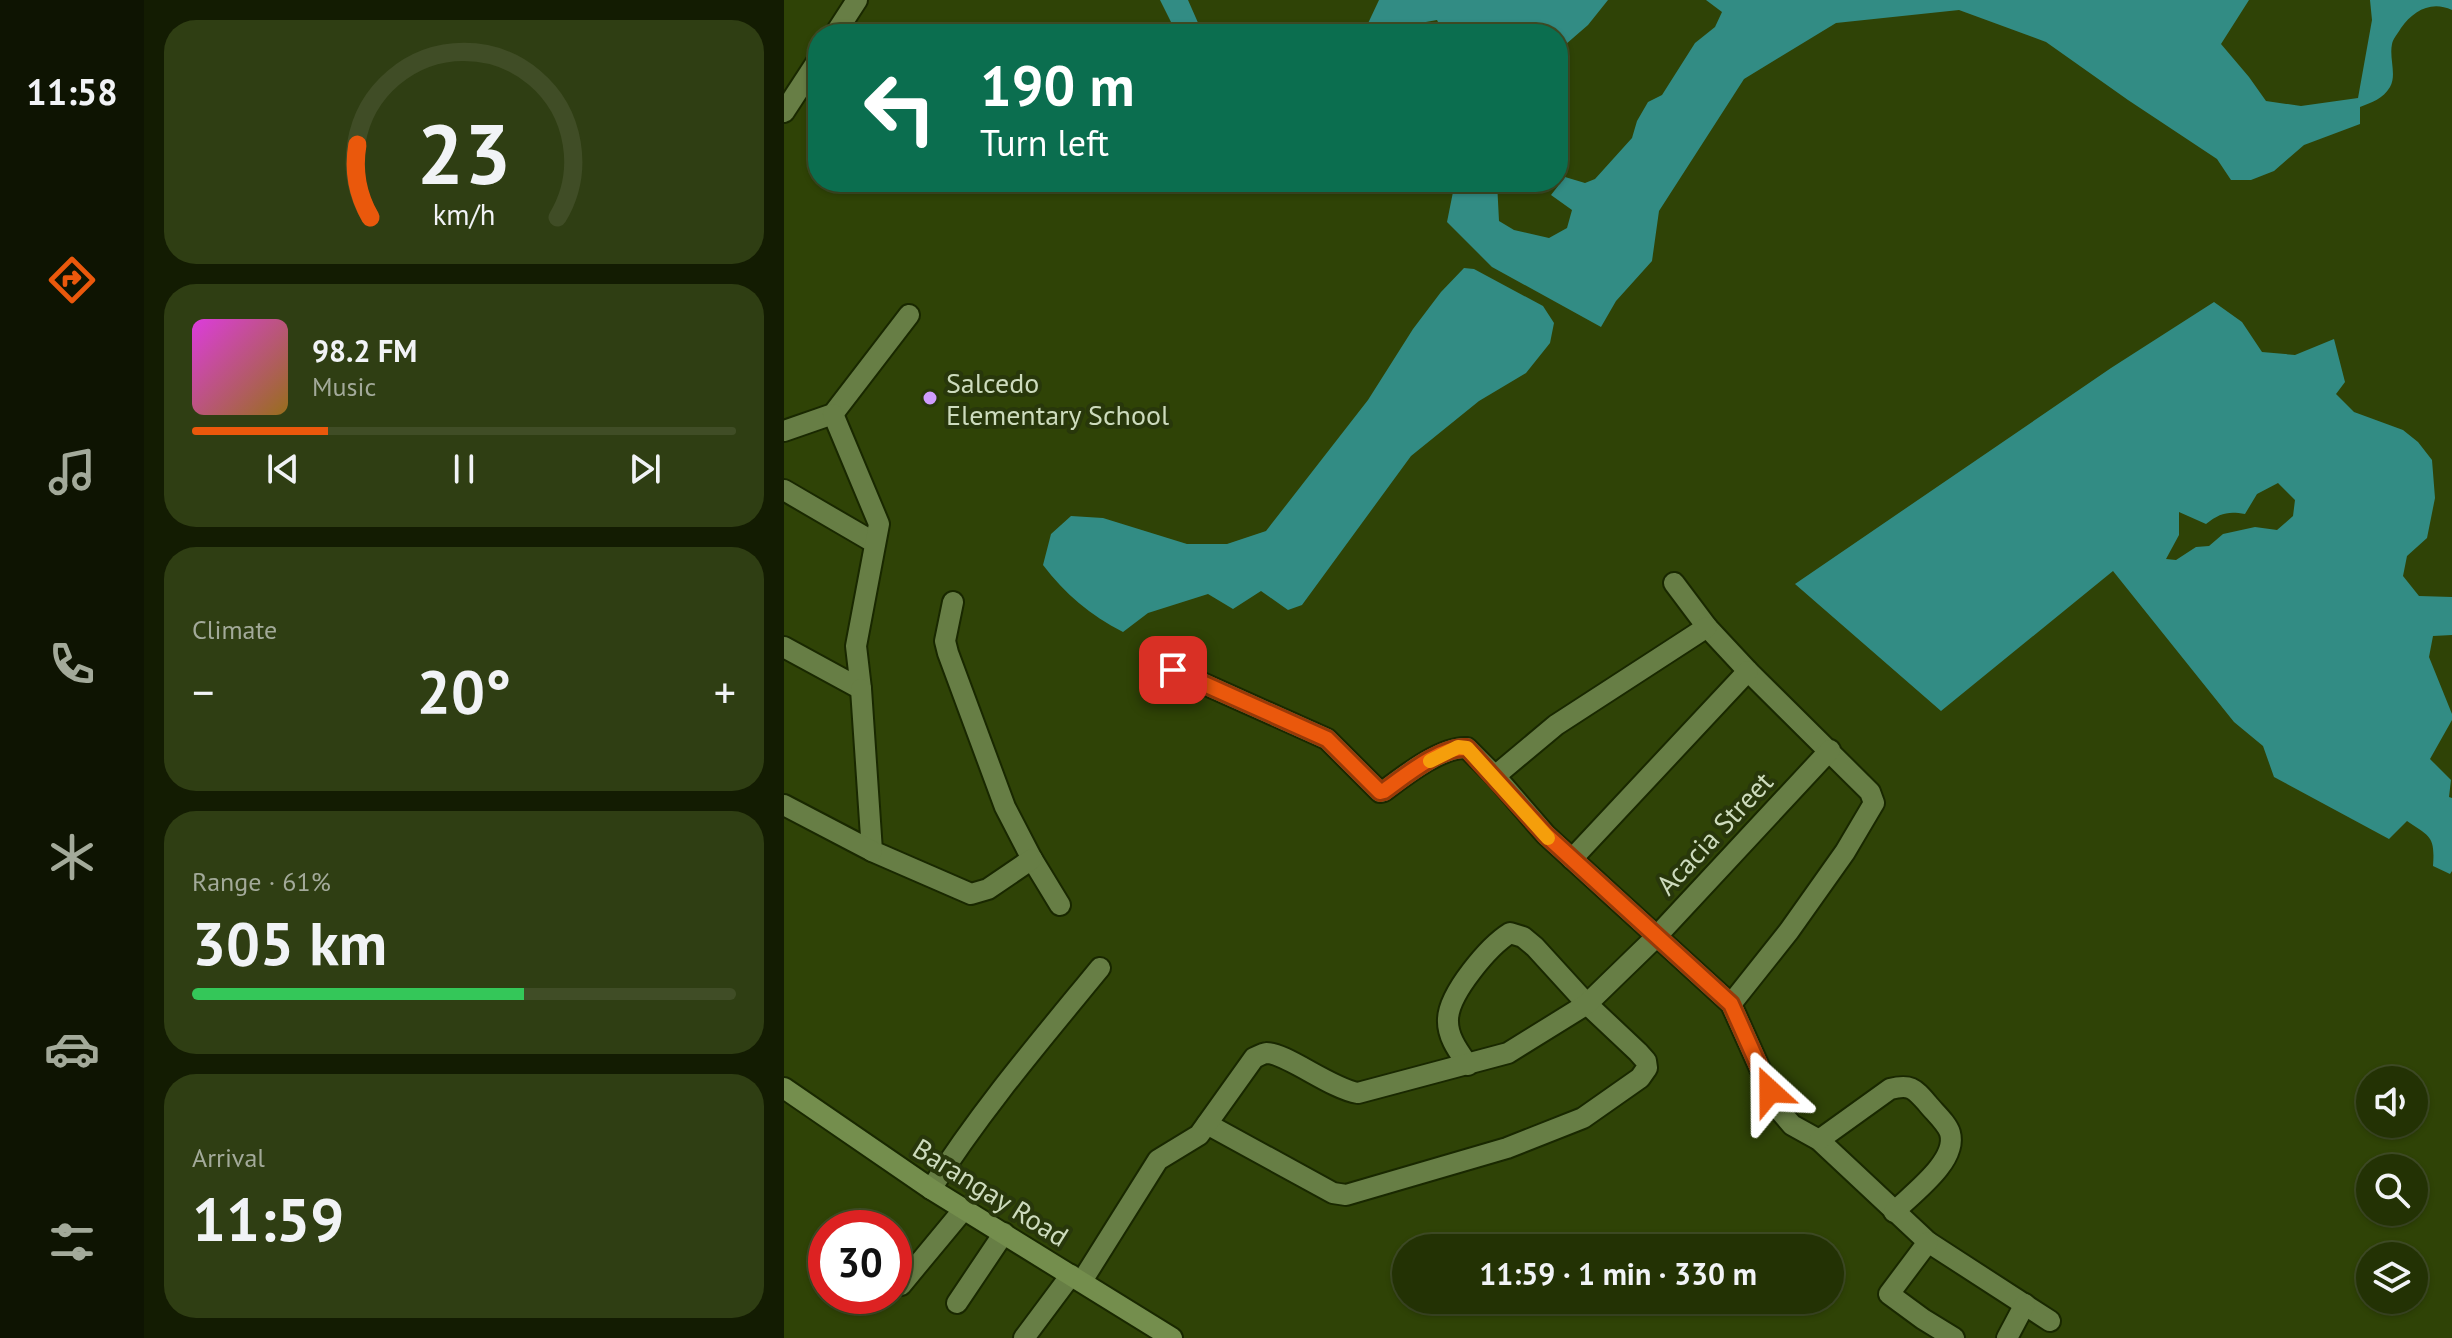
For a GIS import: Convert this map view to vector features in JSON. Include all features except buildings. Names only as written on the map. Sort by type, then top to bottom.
[{"type":"street","points":[[841,24],[857,0]]},
{"type":"street","points":[[784,112],[808,75]]},
{"type":"street","points":[[784,431],[833,414],[909,315]]},
{"type":"street","points":[[833,414],[879,524],[856,646],[872,851]]},
{"type":"street","points":[[784,490],[875,543]]},
{"type":"street","points":[[1674,583],[1707,627],[1870,792],[1874,803],[1845,852],[1789,931],[1731,1004]]},
{"type":"street","points":[[953,602],[946,647],[1005,807],[1060,905]]},
{"type":"street","points":[[1495,776],[1556,725],[1707,627]]},
{"type":"street","points":[[784,647],[861,689]]},
{"type":"street","points":[[1155,665],[1173,670],[1327,739],[1380,792],[1417,767],[1458,747],[1467,748],[1546,835],[1731,1004],[1780,1111],[1792,1125],[1819,1140],[1928,1242],[2050,1321]]},
{"type":"street","points":[[1572,859],[1748,671]]},
{"type":"street","name":"Acacia Street","points":[[1024,1338],[1076,1278],[1158,1160],[1199,1135],[1254,1058],[1265,1053],[1278,1056],[1345,1091],[1358,1093],[1508,1053],[1587,1004],[1656,937],[1830,750]]},
{"type":"street","points":[[784,805],[872,851],[971,894],[988,889],[1032,859]]},
{"type":"street","points":[[1207,1124],[1333,1193],[1346,1195],[1507,1148],[1583,1118],[1640,1078],[1647,1068],[1646,1061],[1638,1052],[1587,1004],[1535,947],[1523,937],[1510,933],[1499,940],[1457,991],[1447,1020],[1454,1045],[1468,1065]]},
{"type":"street","points":[[931,1189],[1012,1074],[1100,968]]},
{"type":"street","points":[[1819,1140],[1890,1089],[1903,1086],[1915,1090],[1949,1131],[1951,1147],[1943,1164],[1894,1212]]},
{"type":"street","name":"Barangay Road","points":[[784,1088],[931,1189],[1172,1338]]},
{"type":"street","points":[[912,1272],[964,1209]]},
{"type":"street","points":[[957,1303],[1004,1233]]},
{"type":"street","points":[[1928,1242],[1889,1294],[1954,1338]]},
{"type":"street","points":[[2007,1338],[2025,1304]]},
{"type":"water","points":[[1160,0],[1188,0],[1199,24],[1172,24]]},
{"type":"water","points":[[1379,0],[1608,0],[1588,25],[1568,42],[1568,24],[1439,24],[1437,20],[1415,24],[1368,24]]},
{"type":"water","points":[[1706,0],[2249,0],[2221,44],[2266,101],[2301,106],[2358,98],[2372,20],[2370,0],[2452,0],[2452,10],[2430,7],[2417,12],[2406,22],[2392,44],[2393,77],[2390,87],[2381,97],[2360,107],[2360,124],[2304,145],[2274,171],[2251,180],[2231,180],[2217,159],[2046,42],[1959,10],[1836,23],[1744,79],[1659,211],[1652,261],[1616,301],[1601,327],[1492,267],[1447,222],[1453,192],[1498,192],[1499,221],[1514,230],[1549,238],[1567,228],[1572,210],[1551,195],[1553,192],[1568,192],[1568,178],[1585,183],[1595,179],[1632,138],[1648,102],[1662,95],[1695,43],[1715,27],[1722,12]]},
{"type":"water","points":[[1464,268],[1474,269],[1543,306],[1554,323],[1550,343],[1526,373],[1479,401],[1411,456],[1302,605],[1288,610],[1261,591],[1233,609],[1208,594],[1148,613],[1123,632],[1079,603],[1043,565],[1051,534],[1071,516],[1103,518],[1187,544],[1227,544],[1266,531],[1368,400],[1413,329]]},
{"type":"water","points":[[2214,302],[2242,322],[2262,352],[2295,355],[2334,339],[2345,382],[2336,394],[2354,412],[2403,430],[2418,442],[2432,460],[2435,498],[2427,538],[2407,556],[2403,576],[2419,596],[2452,597],[2452,635],[2433,636],[2429,657],[2452,714],[2452,720],[2430,759],[2451,780],[2450,874],[2433,866],[2430,839],[2407,821],[2389,839],[2274,777],[2263,746],[2234,722],[2113,571],[1941,711],[1795,584],[2111,368]],"holes":[[[2278,483],[2295,500],[2293,516],[2277,530],[2255,527],[2223,534],[2209,546],[2196,547],[2176,560],[2166,559],[2179,535],[2179,512],[2206,524],[2224,514],[2245,514],[2257,494]]]},
{"type":"slow traffic","points":[[1430,761],[1458,747],[1467,748],[1548,838]]},
{"type":"place","name":"Salcedo Elementary School","points":[[930,398]]},
{"type":"route","points":[[1173,670],[1327,739],[1380,792],[1417,767],[1458,747],[1467,748],[1546,835],[1731,1004],[1770,1091]]}]
